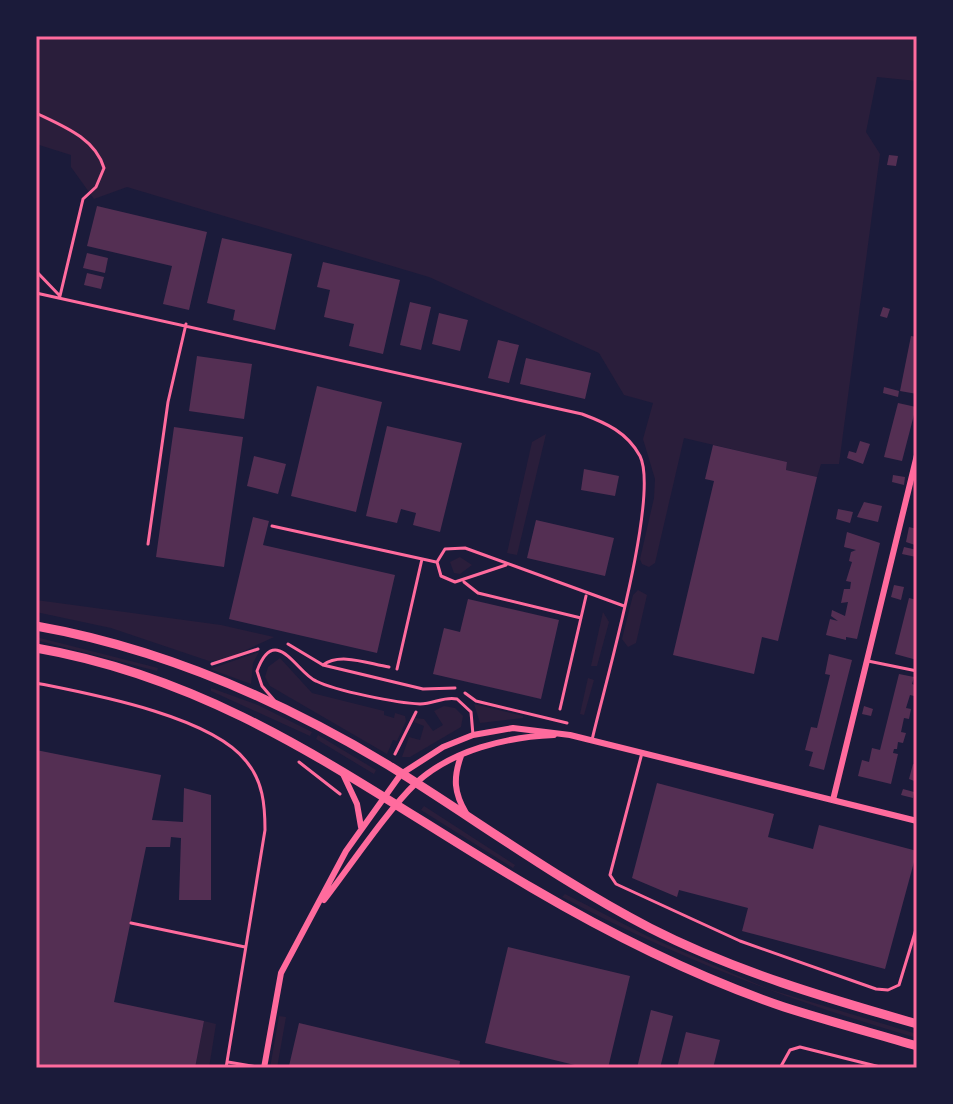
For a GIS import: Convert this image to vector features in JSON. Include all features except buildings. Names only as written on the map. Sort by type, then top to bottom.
[{"type":"main road","points":[[36,626],[180,664],[279,706],[401,774],[650,928],[771,979],[917,1024]]},
{"type":"main road","points":[[36,648],[127,669],[219,703],[340,767],[534,889],[649,951],[783,1006],[917,1046]]},
{"type":"street","points":[[833,800],[917,455]]},
{"type":"street","points":[[264,1068],[277,985],[361,827],[401,774],[443,747],[473,735],[513,728],[570,735],[917,821]]},
{"type":"street","points":[[314,912],[416,784],[461,755],[513,739],[570,735]]},
{"type":"street","points":[[461,755],[455,789],[468,816]]},
{"type":"street","points":[[340,767],[357,804],[361,827]]},
{"type":"lane","points":[[36,113],[88,142],[100,153],[104,168],[96,187],[83,199],[60,296]]},
{"type":"lane","points":[[36,271],[60,296]]},
{"type":"lane","points":[[36,293],[582,414],[608,424],[623,435],[641,458],[647,485],[624,606],[592,740]]},
{"type":"lane","points":[[148,544],[168,402],[186,324]]},
{"type":"lane","points":[[272,526],[437,562]]},
{"type":"lane","points":[[506,565],[455,582],[441,576],[437,562],[439,555],[453,546],[624,606]]},
{"type":"lane","points":[[397,669],[423,559]]},
{"type":"lane","points":[[463,581],[478,593],[581,618]]},
{"type":"lane","points":[[560,709],[587,595]]},
{"type":"lane","points":[[279,706],[262,686],[257,671],[261,658],[271,652],[293,656],[316,681],[419,704],[457,699],[471,712],[473,735]]},
{"type":"lane","points":[[868,661],[917,671]]},
{"type":"lane","points":[[36,683],[95,695],[162,715],[213,735],[246,760],[259,783],[265,810],[262,852],[226,1068]]},
{"type":"lane","points":[[642,753],[610,875],[616,884],[740,941],[876,989],[888,990],[899,985],[917,926]]},
{"type":"lane","points":[[131,923],[246,947]]},
{"type":"lane","points":[[780,1068],[790,1050],[800,1047],[884,1068]]},
{"type":"lane","points":[[227,1062],[264,1068]]},
{"type":"path","points":[[283,643],[323,665],[423,689],[459,689],[476,701],[567,722],[570,735]]},
{"type":"path","points":[[208,665],[229,661],[268,645]]},
{"type":"path","points":[[323,665],[330,659],[345,659],[397,669]]},
{"type":"path","points":[[292,756],[345,800]]},
{"type":"shaded area","points":[[36,36],[917,36],[917,81],[877,77],[866,132],[880,154],[839,464],[821,464],[817,477],[786,470],[787,462],[684,438],[655,563],[649,567],[642,564],[640,559],[654,498],[655,479],[643,439],[653,403],[624,395],[599,353],[429,277],[127,187],[94,199],[71,167],[71,155],[36,144]]},
{"type":"shaded area","points":[[546,434],[517,555],[507,553],[532,442]]},
{"type":"shaded area","points":[[460,557],[472,565],[460,574],[454,573],[450,562]]},
{"type":"shaded area","points":[[638,590],[647,595],[636,643],[628,647],[622,639],[633,595]]},
{"type":"shaded area","points":[[36,600],[221,625],[274,637],[227,659],[209,661],[111,628],[36,612]]},
{"type":"shaded area","points":[[603,612],[609,622],[597,666],[591,666]]},
{"type":"shaded area","points":[[36,637],[158,668],[157,671],[36,640]]},
{"type":"shaded area","points":[[259,652],[253,663],[251,684],[210,669]]},
{"type":"shaded area","points":[[280,658],[312,693],[384,711],[384,715],[394,718],[395,713],[405,716],[406,721],[397,741],[393,740],[387,754],[270,686],[265,677],[268,667]]},
{"type":"shaded area","points":[[588,678],[594,680],[584,715],[580,714]]},
{"type":"shaded area","points":[[211,688],[258,705],[312,732],[310,736],[211,691]]},
{"type":"shaded area","points":[[474,704],[523,716],[523,718],[480,723]]},
{"type":"shaded area","points":[[444,706],[455,708],[463,716],[461,727],[410,757],[402,757],[409,737],[420,740],[424,726],[414,722],[415,718],[424,719],[433,731],[443,725],[434,711]]},
{"type":"shaded area","points":[[318,735],[376,770],[374,774],[316,739]]},
{"type":"shaded area","points":[[424,806],[515,865],[513,868],[421,810]]},
{"type":"shaded area","points":[[565,894],[647,936],[768,989],[917,1034],[917,1038],[780,994],[692,959],[562,897]]},
{"type":"shaded area","points":[[279,1016],[286,1017],[277,1068],[270,1068]]},
{"type":"shaded area","points":[[204,1021],[216,1024],[209,1068],[195,1068]]}]
